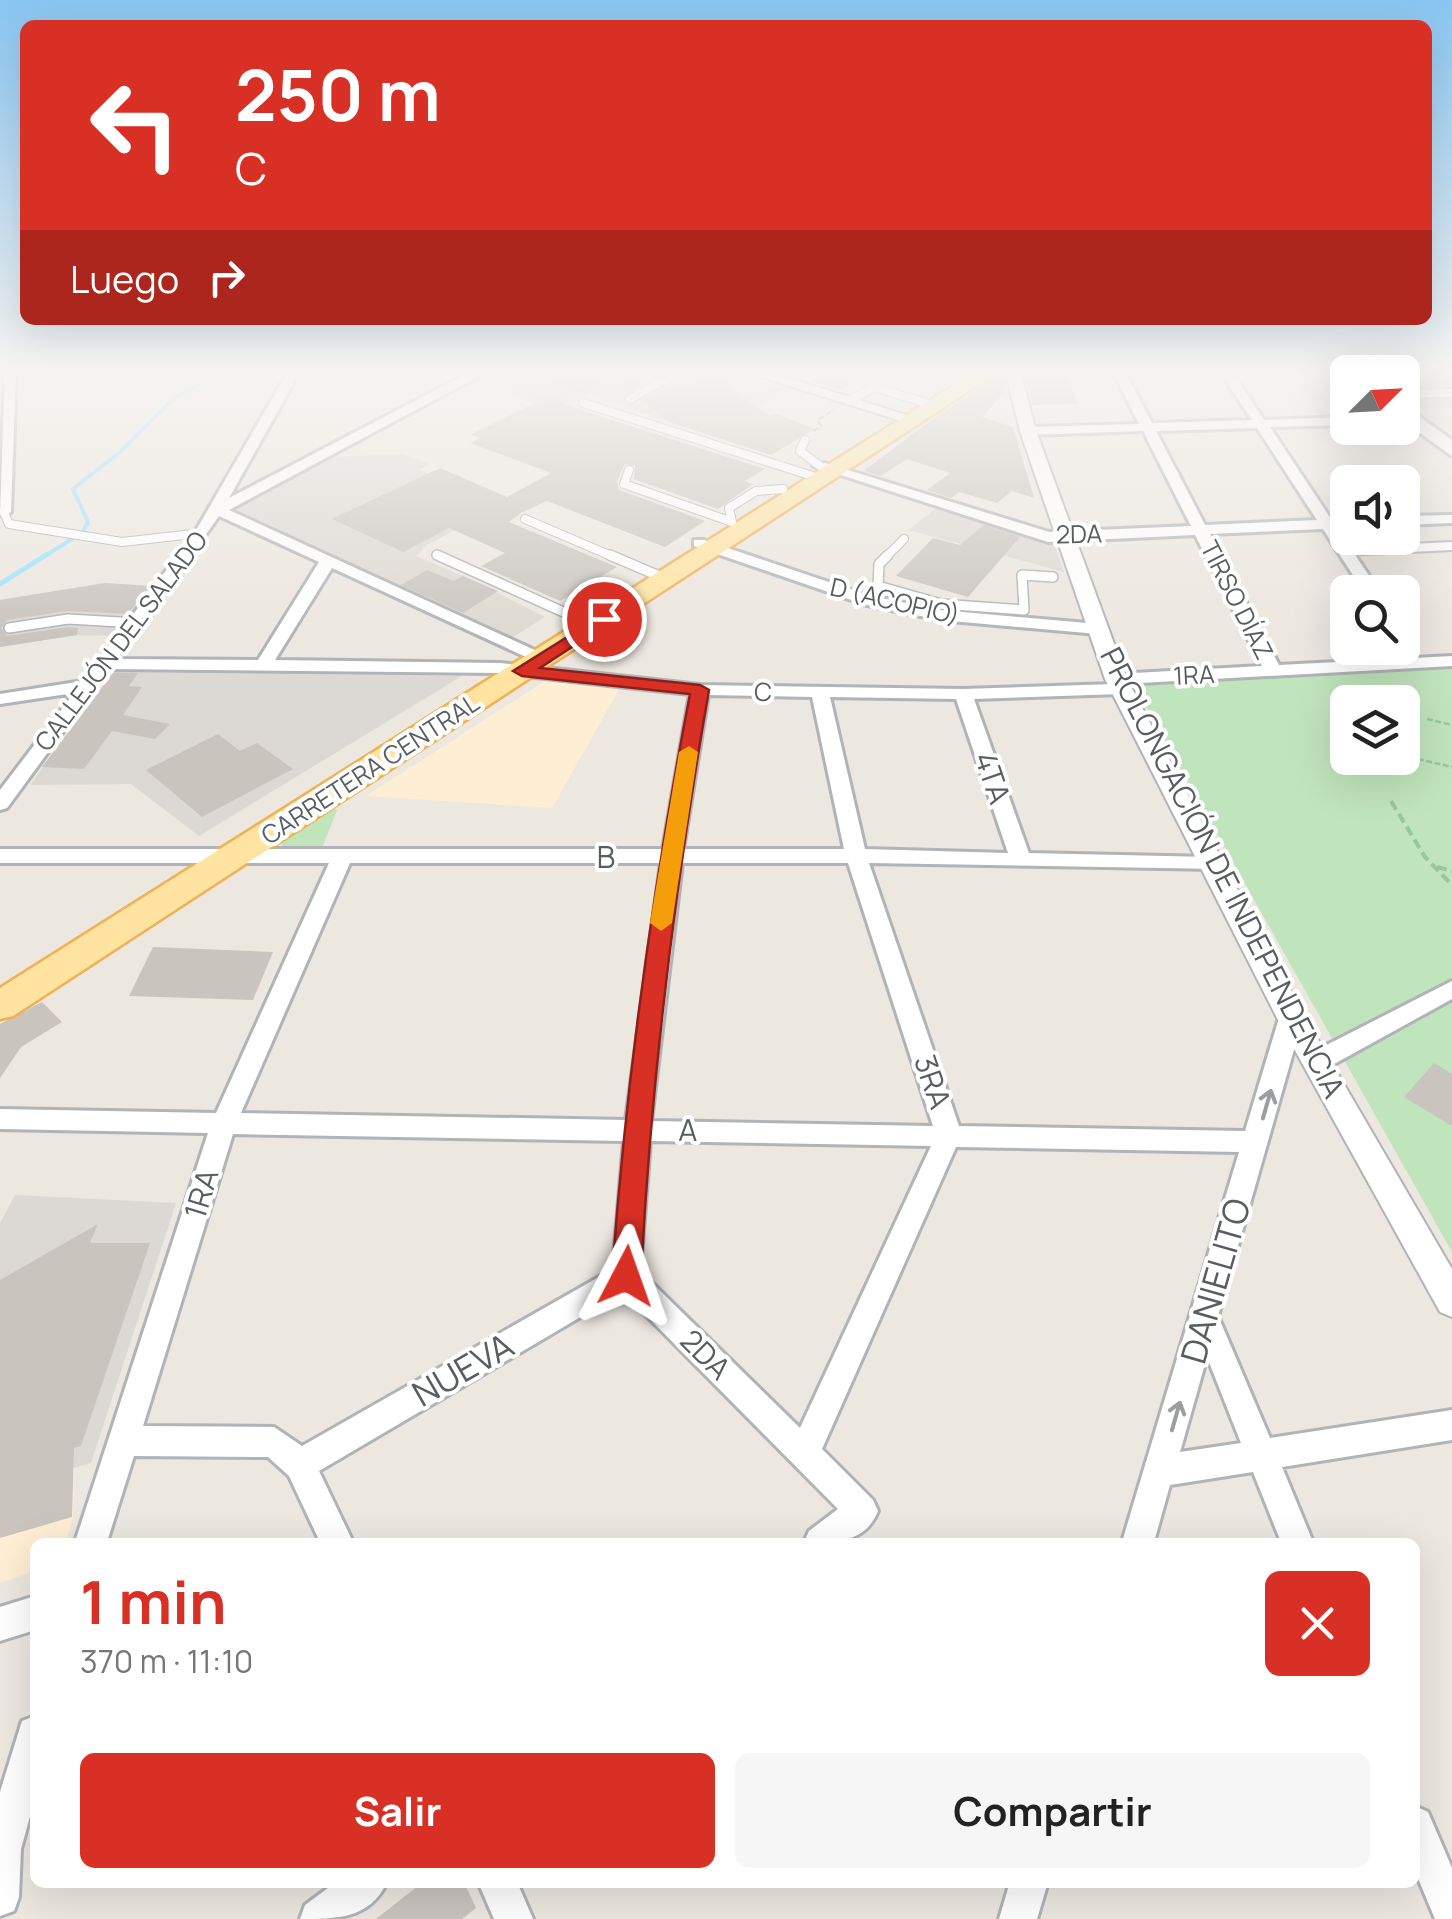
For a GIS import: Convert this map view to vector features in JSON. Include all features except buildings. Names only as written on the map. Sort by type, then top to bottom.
[{"type":"main road","name":"CARRETERA CENTRAL","points":[[0,984],[523,662],[841,460]]},
{"type":"main road","name":"CARRETERA CENTRAL","points":[[707,545],[732,522],[821,472]]},
{"type":"main road","name":"CARRETERA CENTRAL","points":[[0,1006],[231,858],[523,662],[578,619],[658,576]]},
{"type":"street","points":[[4,512],[6,460]]},
{"type":"street","name":"CALLEJÓN DEL SALADO","points":[[0,804],[202,533],[244,460]]},
{"type":"street","points":[[216,510],[312,460]]},
{"type":"street","name":"PROLONGACIÓN DE INDEPENDENCIA","points":[[1038,460],[1119,684],[1291,1018],[1452,1301]]},
{"type":"street","name":"TIRSO DÍAZ","points":[[1165,460],[1273,671]]},
{"type":"street","points":[[1284,460],[1330,529]]},
{"type":"street","name":"2DA","points":[[821,472],[1048,537],[1330,524]]},
{"type":"street","points":[[216,510],[328,561],[523,662]]},
{"type":"street","points":[[1420,520],[1445,519],[1452,535]]},
{"type":"street","name":"D (ACOPIO)","points":[[707,545],[864,599],[940,615],[1098,629]]},
{"type":"street","points":[[1420,547],[1452,546]]},
{"type":"street","points":[[264,666],[328,561]]},
{"type":"street","name":"C","points":[[106,664],[523,662],[700,690],[820,693],[963,694],[1119,684]]},
{"type":"street","name":"1RA","points":[[1420,663],[1452,662]]},
{"type":"street","name":"1RA","points":[[1119,684],[1382,665]]},
{"type":"street","points":[[0,699],[89,685]]},
{"type":"street","points":[[626,1276],[636,1130],[669,858],[700,690]]},
{"type":"street","name":"3RA","points":[[804,1454],[950,1135],[856,856],[820,693]]},
{"type":"street","name":"4TA","points":[[963,694],[1021,861]]},
{"type":"street","name":"B","points":[[0,856],[856,856],[1212,864]]},
{"type":"street","name":"1RA","points":[[93,1538],[224,1123],[342,858]]},
{"type":"street","points":[[1316,1062],[1452,989]]},
{"type":"street","name":"DANIELITO","points":[[1139,1538],[1291,1018]]},
{"type":"street","name":"A","points":[[0,1119],[1256,1142]]},
{"type":"street","name":"2DA","points":[[626,1276],[862,1511],[825,1538]]},
{"type":"street","name":"NUEVA","points":[[300,1465],[626,1276]]},
{"type":"street","points":[[1204,1318],[1296,1538]]},
{"type":"street","points":[[1160,1471],[1452,1424]]},
{"type":"street","points":[[124,1440],[274,1442],[300,1465],[335,1538]]},
{"type":"street","points":[[0,1624],[30,1615]]},
{"type":"street","points":[[0,1897],[2,1849],[30,1751]]},
{"type":"street","points":[[1420,1837],[1452,1914]]},
{"type":"street","points":[[319,1919],[360,1888]]},
{"type":"street","points":[[500,1888],[514,1919]]},
{"type":"street","points":[[1018,1919],[1028,1888]]},
{"type":"lane","points":[[779,460],[821,472]]},
{"type":"lane","points":[[808,460],[821,472]]},
{"type":"lane","points":[[629,470],[624,484],[732,522]]},
{"type":"lane","points":[[4,512],[9,524],[122,542],[202,533]]},
{"type":"lane","points":[[525,519],[658,576]]},
{"type":"lane","points":[[904,539],[879,564],[878,586],[941,604],[1024,610],[1040,624]]},
{"type":"lane","points":[[437,555],[578,619]]},
{"type":"lane","points":[[1024,610],[1022,575],[1053,577]]},
{"type":"lane","points":[[9,628],[68,619],[136,622]]},
{"type":"path","points":[[1427,720],[1452,725]]},
{"type":"path","points":[[1420,760],[1452,768]]},
{"type":"path","points":[[1391,801],[1424,857],[1452,884]]},
{"type":"path","points":[[1436,866],[1452,871]]},
{"type":"shaded area","points":[[328,460],[417,460],[429,464],[419,470],[471,490],[483,515],[376,579],[233,509]]},
{"type":"shaded area","points":[[937,508],[1054,544],[1064,572],[908,530]]},
{"type":"shaded area","points":[[416,556],[545,617],[510,639],[376,579]]},
{"type":"shaded area","points":[[105,583],[153,586],[113,636],[77,635],[0,647],[0,600]]},
{"type":"shaded area","points":[[114,672],[462,676],[199,836],[131,784],[30,785]]},
{"type":"shaded area","points":[[548,679],[620,688],[552,808],[366,796]]},
{"type":"shaded area","points":[[15,1195],[176,1203],[91,1463],[0,1489],[0,1223]]},
{"type":"shaded area","points":[[74,1468],[73,1517],[67,1538],[30,1538],[30,1573],[0,1583],[0,1489]]},
{"type":"green space","points":[[1452,669],[1452,1252],[1133,684]]},
{"type":"green space","points":[[332,807],[337,810],[322,848],[283,849],[281,841]]},
{"type":"waterway","points":[[84,530],[88,522],[73,489],[110,460]]},
{"type":"waterway","points":[[42,558],[72,539]]},
{"type":"waterway","points":[[0,584],[46,555]]},
{"type":"slow traffic","points":[[661,923],[689,752]]},
{"type":"route","points":[[604,619],[522,671],[700,690],[669,858],[636,1130],[626,1276]]}]
